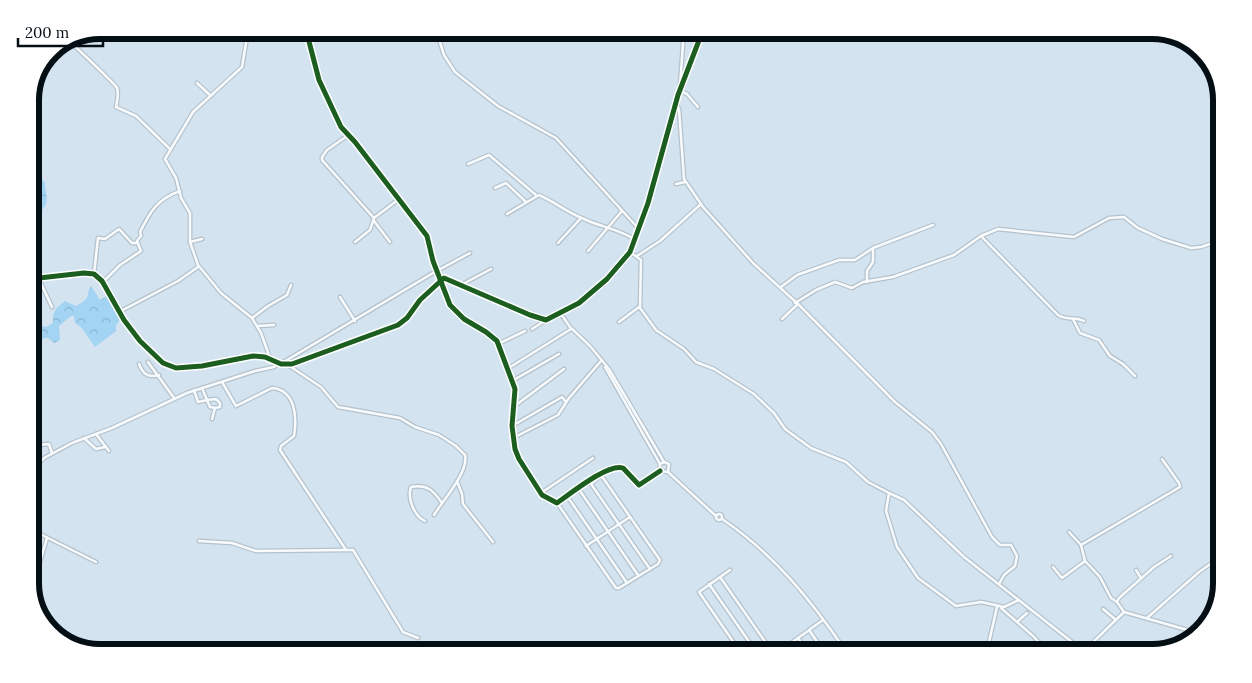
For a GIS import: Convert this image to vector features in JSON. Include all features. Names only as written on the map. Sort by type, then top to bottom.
[{"type":"street","points":[[247,39],[242,67],[193,112],[165,158],[176,178],[190,213],[190,242],[199,266],[221,293],[252,318],[270,358]]},
{"type":"street","points":[[308,39],[325,97],[347,136],[355,142],[427,236],[433,261],[450,305],[464,319],[491,335],[498,344],[512,381],[514,406],[512,426],[518,459],[541,493],[557,503],[616,588],[619,588],[658,564],[660,560],[600,474]]},
{"type":"street","points":[[439,39],[444,55],[455,72],[498,106],[556,138],[638,228]]},
{"type":"street","points":[[680,90],[683,39]]},
{"type":"street","points":[[532,329],[579,302],[607,279],[630,252],[648,203],[680,90],[699,39]]},
{"type":"street","points":[[73,45],[100,72],[115,82],[118,94],[116,108],[136,116],[170,149]]},
{"type":"street","points":[[197,83],[211,96]]},
{"type":"street","points":[[680,90],[687,94],[698,107]]},
{"type":"street","points":[[676,103],[679,109],[685,182],[701,204],[753,263],[781,287],[895,402],[932,432],[941,444],[992,537],[1000,545],[1012,546],[1015,551],[1015,566],[1002,577],[999,584]]},
{"type":"street","points":[[347,136],[327,150],[322,160],[374,219],[390,242]]},
{"type":"street","points":[[468,164],[489,155],[536,195],[559,204],[581,218],[608,229],[620,230],[634,239]]},
{"type":"street","points":[[676,184],[685,182]]},
{"type":"street","points":[[495,188],[506,183],[526,202]]},
{"type":"street","points":[[103,282],[120,265],[141,251],[138,243],[140,232],[148,214],[166,197],[180,191]]},
{"type":"street","points":[[506,214],[536,195]]},
{"type":"street","points":[[355,242],[370,230],[374,219],[400,199]]},
{"type":"street","points":[[637,256],[660,241],[701,204]]},
{"type":"street","points":[[588,251],[622,210]]},
{"type":"street","points":[[782,319],[797,304],[816,290],[835,282],[848,288],[867,282],[893,278],[954,255],[981,236],[1002,230],[1027,234],[1074,237],[1104,220],[1124,217],[1138,228],[1164,240],[1191,248],[1213,243]]},
{"type":"street","points":[[558,244],[581,218]]},
{"type":"street","points":[[781,287],[797,275],[839,260],[855,260],[873,248],[933,225]]},
{"type":"street","points":[[94,274],[98,238],[105,239],[119,229],[132,243],[138,243]]},
{"type":"street","points":[[981,236],[1058,315],[1073,319],[1079,318],[1084,321]]},
{"type":"street","points":[[190,242],[202,239]]},
{"type":"street","points":[[867,282],[866,271],[873,262],[873,248]]},
{"type":"street","points":[[630,252],[641,260],[640,306],[646,318],[662,336],[684,349],[696,362],[714,369],[754,394],[788,432],[811,448],[846,462],[868,482],[904,500],[964,557],[1076,644]]},
{"type":"street","points":[[39,463],[52,453],[126,422],[174,398],[255,371],[274,367],[355,321],[437,270],[470,253]]},
{"type":"street","points":[[119,312],[171,285],[199,266]]},
{"type":"street","points":[[460,286],[491,269]]},
{"type":"street","points":[[39,277],[94,274],[103,282],[131,330],[147,348],[170,367],[202,366],[254,356],[270,358],[288,365],[321,388],[338,407],[390,415],[415,427],[439,434],[456,446],[466,458],[457,481],[434,515]]},
{"type":"street","points":[[288,365],[316,357],[398,325],[408,318],[420,300],[441,280],[446,278],[460,286],[482,293],[530,315],[546,320]]},
{"type":"street","points":[[39,280],[52,308]]},
{"type":"street","points":[[252,318],[286,295],[291,285]]},
{"type":"street","points":[[340,297],[355,321]]},
{"type":"street","points":[[618,322],[640,306]]},
{"type":"street","points":[[557,503],[600,474],[619,467],[641,485],[660,471],[662,463],[601,361],[590,346],[571,329],[561,314]]},
{"type":"street","points":[[1073,319],[1080,333],[1099,340],[1110,356],[1123,364],[1134,376]]},
{"type":"street","points":[[257,326],[274,325]]},
{"type":"street","points":[[507,369],[571,329]]},
{"type":"street","points":[[498,344],[524,331]]},
{"type":"street","points":[[512,381],[559,354]]},
{"type":"street","points":[[513,438],[558,415],[566,402],[601,361]]},
{"type":"street","points":[[148,362],[174,398]]},
{"type":"street","points":[[139,364],[143,372],[150,376],[159,375]]},
{"type":"street","points":[[514,406],[545,386],[564,369]]},
{"type":"street","points":[[222,382],[236,406],[272,388],[287,395],[296,413],[296,428],[292,439],[279,448],[346,550]]},
{"type":"street","points":[[194,390],[198,402],[207,400],[218,400],[221,405],[215,408],[210,407],[207,400],[202,388]]},
{"type":"street","points":[[512,426],[562,397],[566,402]]},
{"type":"street","points":[[212,419],[215,408]]},
{"type":"street","points":[[96,434],[109,451]]},
{"type":"street","points":[[84,438],[96,449],[105,447]]},
{"type":"street","points":[[39,445],[49,444],[52,453]]},
{"type":"street","points":[[541,493],[593,458]]},
{"type":"street","points":[[1081,545],[1179,487],[1180,484],[1162,459]]},
{"type":"street","points":[[662,463],[669,464],[668,472]]},
{"type":"street","points":[[660,471],[668,472],[716,516],[720,515],[761,548],[800,588],[840,644]]},
{"type":"street","points":[[600,474],[591,484],[650,569]]},
{"type":"street","points":[[457,481],[463,504],[493,542]]},
{"type":"street","points":[[425,521],[420,519],[410,503],[409,492],[411,487],[426,486],[434,491],[442,503]]},
{"type":"street","points":[[578,488],[638,575]]},
{"type":"street","points":[[889,493],[886,511],[892,533],[897,547],[918,578],[954,605],[982,602],[999,607],[1018,622],[1040,644]]},
{"type":"street","points":[[567,496],[627,582]]},
{"type":"street","points":[[586,546],[630,517]]},
{"type":"street","points":[[1070,532],[1081,545],[1085,561],[1100,577],[1110,597],[1117,602],[1124,612],[1190,631]]},
{"type":"street","points":[[39,536],[96,562]]},
{"type":"street","points":[[39,566],[47,538]]},
{"type":"street","points":[[199,541],[232,543],[249,551],[353,550],[403,632],[418,638]]},
{"type":"street","points":[[1117,602],[1154,567],[1172,556]]},
{"type":"street","points":[[1053,567],[1062,578],[1085,561]]},
{"type":"street","points":[[1147,618],[1199,572],[1213,562]]},
{"type":"street","points":[[730,570],[699,592],[735,644]]},
{"type":"street","points":[[1136,570],[1141,578]]},
{"type":"street","points":[[720,577],[768,644]]},
{"type":"street","points":[[709,584],[751,644]]},
{"type":"street","points":[[999,607],[1019,600]]},
{"type":"street","points":[[989,642],[999,607]]},
{"type":"street","points":[[1103,609],[1116,620]]},
{"type":"street","points":[[1094,644],[1124,612]]},
{"type":"street","points":[[1018,622],[1026,613]]},
{"type":"street","points":[[789,644],[823,620]]},
{"type":"street","points":[[809,630],[819,644]]},
{"type":"street","points":[[798,638],[802,644]]},
{"type":"green space","points":[[39,175],[45,183],[47,200],[39,213]]},
{"type":"green space","points":[[91,286],[100,300],[107,296],[120,320],[116,325],[116,331],[95,347],[81,327],[75,323],[74,316],[71,316],[59,326],[60,340],[54,343],[48,338],[44,338],[39,342],[39,326],[46,327],[53,323],[55,310],[65,301],[76,306],[81,303],[86,299]]},
{"type":"cycle path","points":[[308,39],[319,80],[341,127],[355,142],[427,236],[433,261],[450,305],[464,319],[497,341],[515,389],[512,426],[515,449],[519,459],[542,495],[557,503],[589,480],[616,468],[623,468],[639,485],[660,471]]},
{"type":"cycle path","points":[[39,278],[84,273],[94,274],[102,281],[124,320],[140,341],[163,363],[176,368],[202,366],[253,356],[265,357],[281,364],[292,364],[398,325],[407,318],[420,300],[444,278],[546,320],[579,303],[607,279],[630,252],[648,203],[678,95],[700,39]]}]
